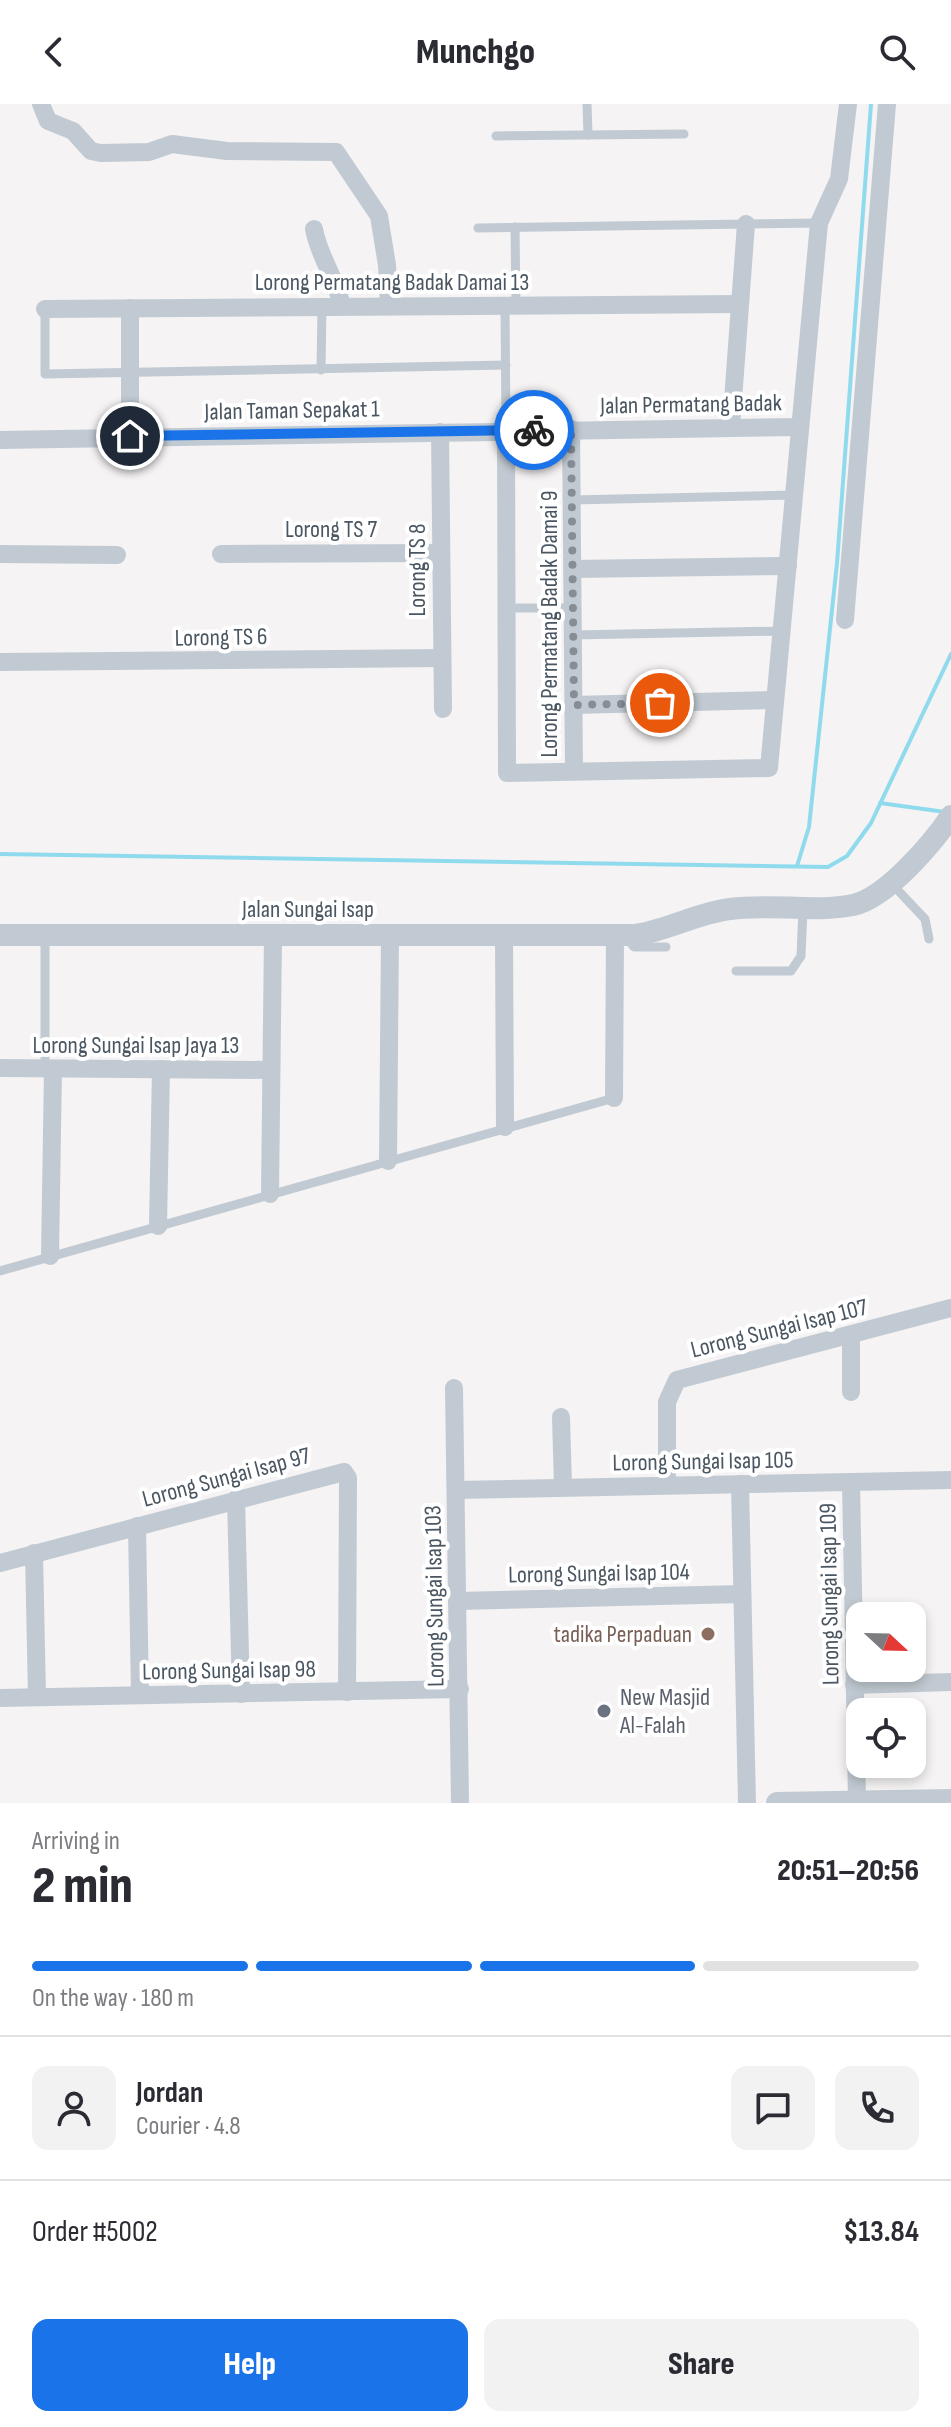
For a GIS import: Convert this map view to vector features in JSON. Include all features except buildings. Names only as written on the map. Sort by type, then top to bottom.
[{"type":"street","points":[[41,104],[48,121],[73,131],[91,151],[101,153],[149,152],[172,144],[227,151],[336,152],[379,216],[387,265],[389,306]]},
{"type":"street","points":[[506,430],[507,773],[769,768],[819,223],[839,179],[848,104]]},
{"type":"street","points":[[845,620],[887,104]]},
{"type":"street","points":[[731,427],[746,224]]},
{"type":"street","points":[[314,229],[318,253],[334,278],[342,306]]},
{"type":"street","name":"Lorong Permatang Badak Damai 13","points":[[45,309],[740,304]]},
{"type":"street","points":[[130,308],[130,436]]},
{"type":"street","name":"Jalan Permatang Badak","points":[[440,432],[799,427]]},
{"type":"street","name":"Lorong Permatang Badak Damai 9","points":[[571,429],[574,771]]},
{"type":"street","name":"Jalan Taman Sepakat 1","points":[[0,440],[440,432]]},
{"type":"street","name":"Lorong TS 8","points":[[440,432],[443,709]]},
{"type":"street","name":"Lorong TS 7","points":[[221,554],[441,553]]},
{"type":"street","points":[[0,554],[117,555]]},
{"type":"street","points":[[573,569],[788,566]]},
{"type":"street","name":"Lorong TS 6","points":[[0,662],[442,658]]},
{"type":"street","points":[[574,705],[775,700]]},
{"type":"street","name":"Jalan Sungai Isap","points":[[0,935],[620,936],[651,933],[702,914],[730,909],[853,905],[868,900],[891,883],[951,816]]},
{"type":"street","points":[[270,1194],[273,935]]},
{"type":"street","points":[[388,1161],[390,936]]},
{"type":"street","points":[[504,936],[505,1127]]},
{"type":"street","points":[[614,1098],[620,936]]},
{"type":"street","name":"Lorong Sungai Isap Jaya 13","points":[[0,1068],[271,1070]]},
{"type":"street","points":[[49,1068],[50,1256]]},
{"type":"street","points":[[158,1226],[161,1069]]},
{"type":"street","name":"Lorong Sungai Isap 107","points":[[667,1484],[667,1402],[677,1380],[951,1308]]},
{"type":"street","points":[[851,1335],[851,1392]]},
{"type":"street","name":"Lorong Sungai Isap 103","points":[[454,1388],[460,1803]]},
{"type":"street","points":[[561,1417],[563,1487]]},
{"type":"street","name":"Lorong Sungai Isap 97","points":[[0,1563],[337,1471],[344,1472],[348,1478],[347,1692]]},
{"type":"street","name":"Lorong Sungai Isap 105","points":[[456,1490],[951,1480]]},
{"type":"street","name":"Lorong Sungai Isap 109","points":[[851,1483],[857,1801]]},
{"type":"street","points":[[740,1484],[747,1803]]},
{"type":"street","points":[[236,1499],[241,1694]]},
{"type":"street","points":[[137,1526],[140,1695]]},
{"type":"street","points":[[34,1553],[37,1697]]},
{"type":"street","name":"Lorong Sungai Isap 104","points":[[457,1601],[742,1594]]},
{"type":"street","points":[[854,1685],[951,1682]]},
{"type":"street","name":"Lorong Sungai Isap 98","points":[[0,1698],[460,1689]]},
{"type":"street","points":[[777,1803],[951,1800]]},
{"type":"lane","points":[[587,104],[588,135]]},
{"type":"lane","points":[[496,136],[684,134]]},
{"type":"lane","points":[[478,228],[819,223]]},
{"type":"lane","points":[[506,430],[506,365],[515,227]]},
{"type":"lane","points":[[321,370],[322,306]]},
{"type":"lane","points":[[45,309],[45,374],[506,365]]},
{"type":"lane","points":[[572,500],[794,495]]},
{"type":"lane","points":[[507,608],[573,608]]},
{"type":"lane","points":[[573,635],[782,631]]},
{"type":"lane","points":[[891,883],[925,919],[929,939]]},
{"type":"lane","points":[[736,971],[791,971],[801,956],[803,906]]},
{"type":"lane","points":[[45,935],[49,1068]]},
{"type":"lane","points":[[620,936],[634,947],[666,947]]},
{"type":"lane","points":[[0,1271],[614,1098]]},
{"type":"waterway","points":[[797,866],[809,827],[837,563],[871,104]]},
{"type":"waterway","points":[[0,854],[828,867],[847,856],[871,823],[951,654]]},
{"type":"waterway","points":[[880,803],[945,812]]},
{"type":"way so far","points":[[534,430],[571,429],[574,705],[660,703]]},
{"type":"place","name":"tadika Perpaduan","points":[[708,1634]]},
{"type":"place","name":"New Masjid Al-Falah","points":[[604,1711]]},
{"type":"route","points":[[130,436],[534,430]]}]
